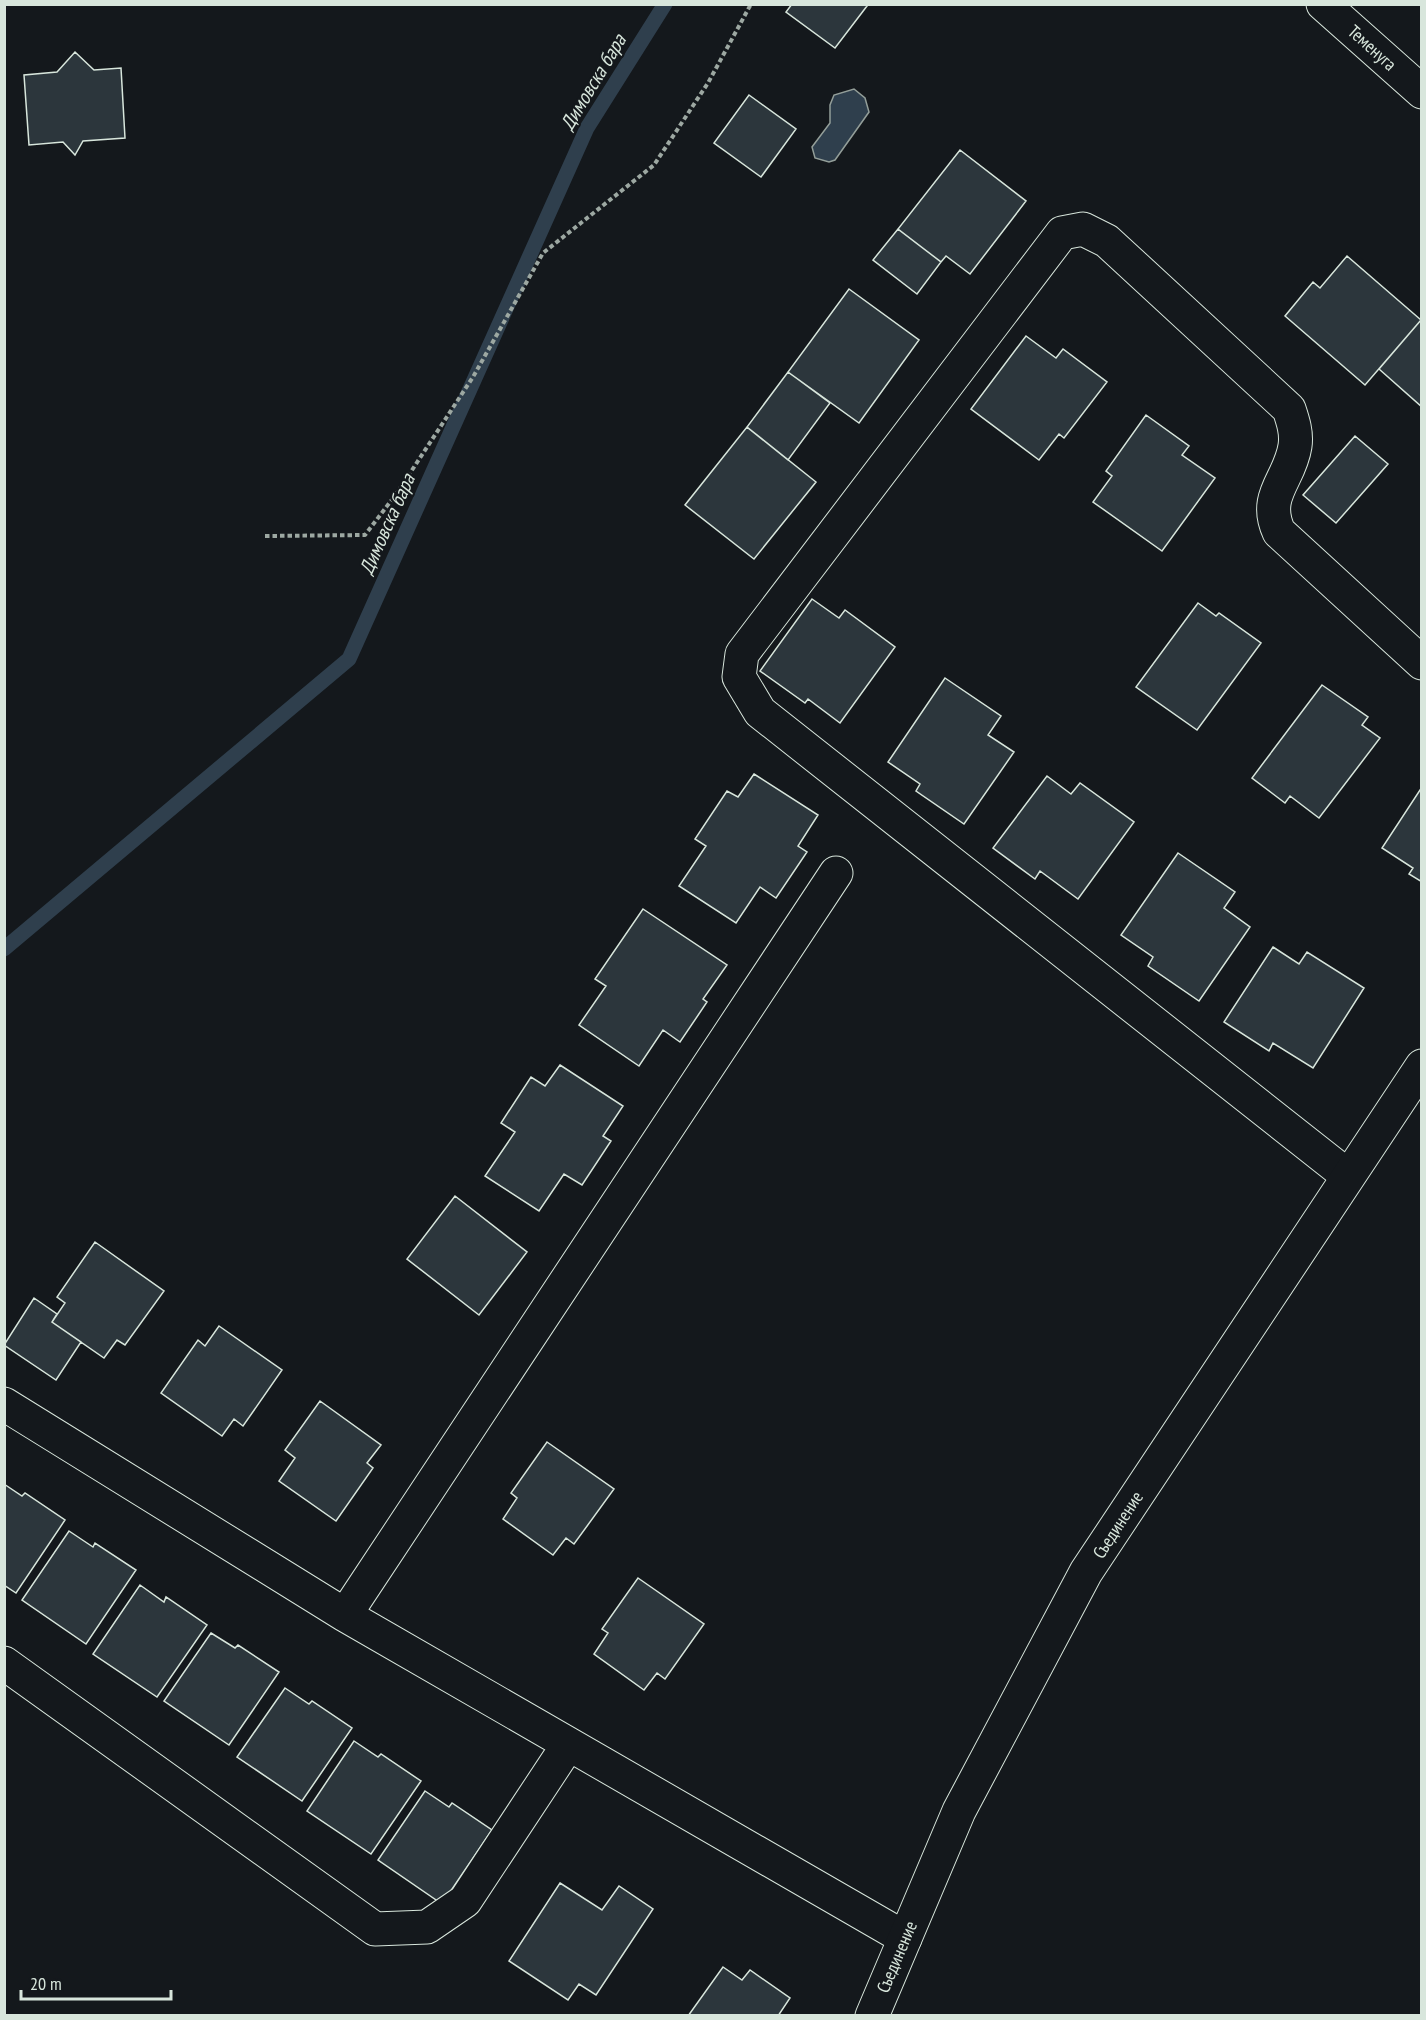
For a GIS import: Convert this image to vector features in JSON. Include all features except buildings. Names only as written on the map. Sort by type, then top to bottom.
[{"type":"street","name":"Теменуга","points":[[1323,4],[1422,92]]},
{"type":"street","points":[[1348,1176],[760,712],[739,677],[742,654],[1062,233],[1083,229],[1107,241],[1289,409],[1295,427],[1295,447],[1272,504],[1274,520],[1279,531],[1422,663]]},
{"type":"street","points":[[345,1615],[836,873]]},
{"type":"street","name":"Съединение","points":[[872,2016],[959,1811],[1086,1572],[1422,1066]]},
{"type":"street","points":[[4,1404],[345,1615],[905,1938]]},
{"type":"street","points":[[4,1663],[375,1929],[427,1927],[465,1901],[568,1745]]},
{"type":"path","points":[[265,536],[365,535],[397,493],[473,377],[543,253],[654,165],[708,83],[751,4]]},
{"type":"water","points":[[854,89],[865,98],[869,112],[835,160],[829,162],[815,158],[812,147],[830,123],[830,105],[834,95]]},
{"type":"waterway","name":"Димовска бара","points":[[4,949],[349,659],[587,128],[665,4]]}]
